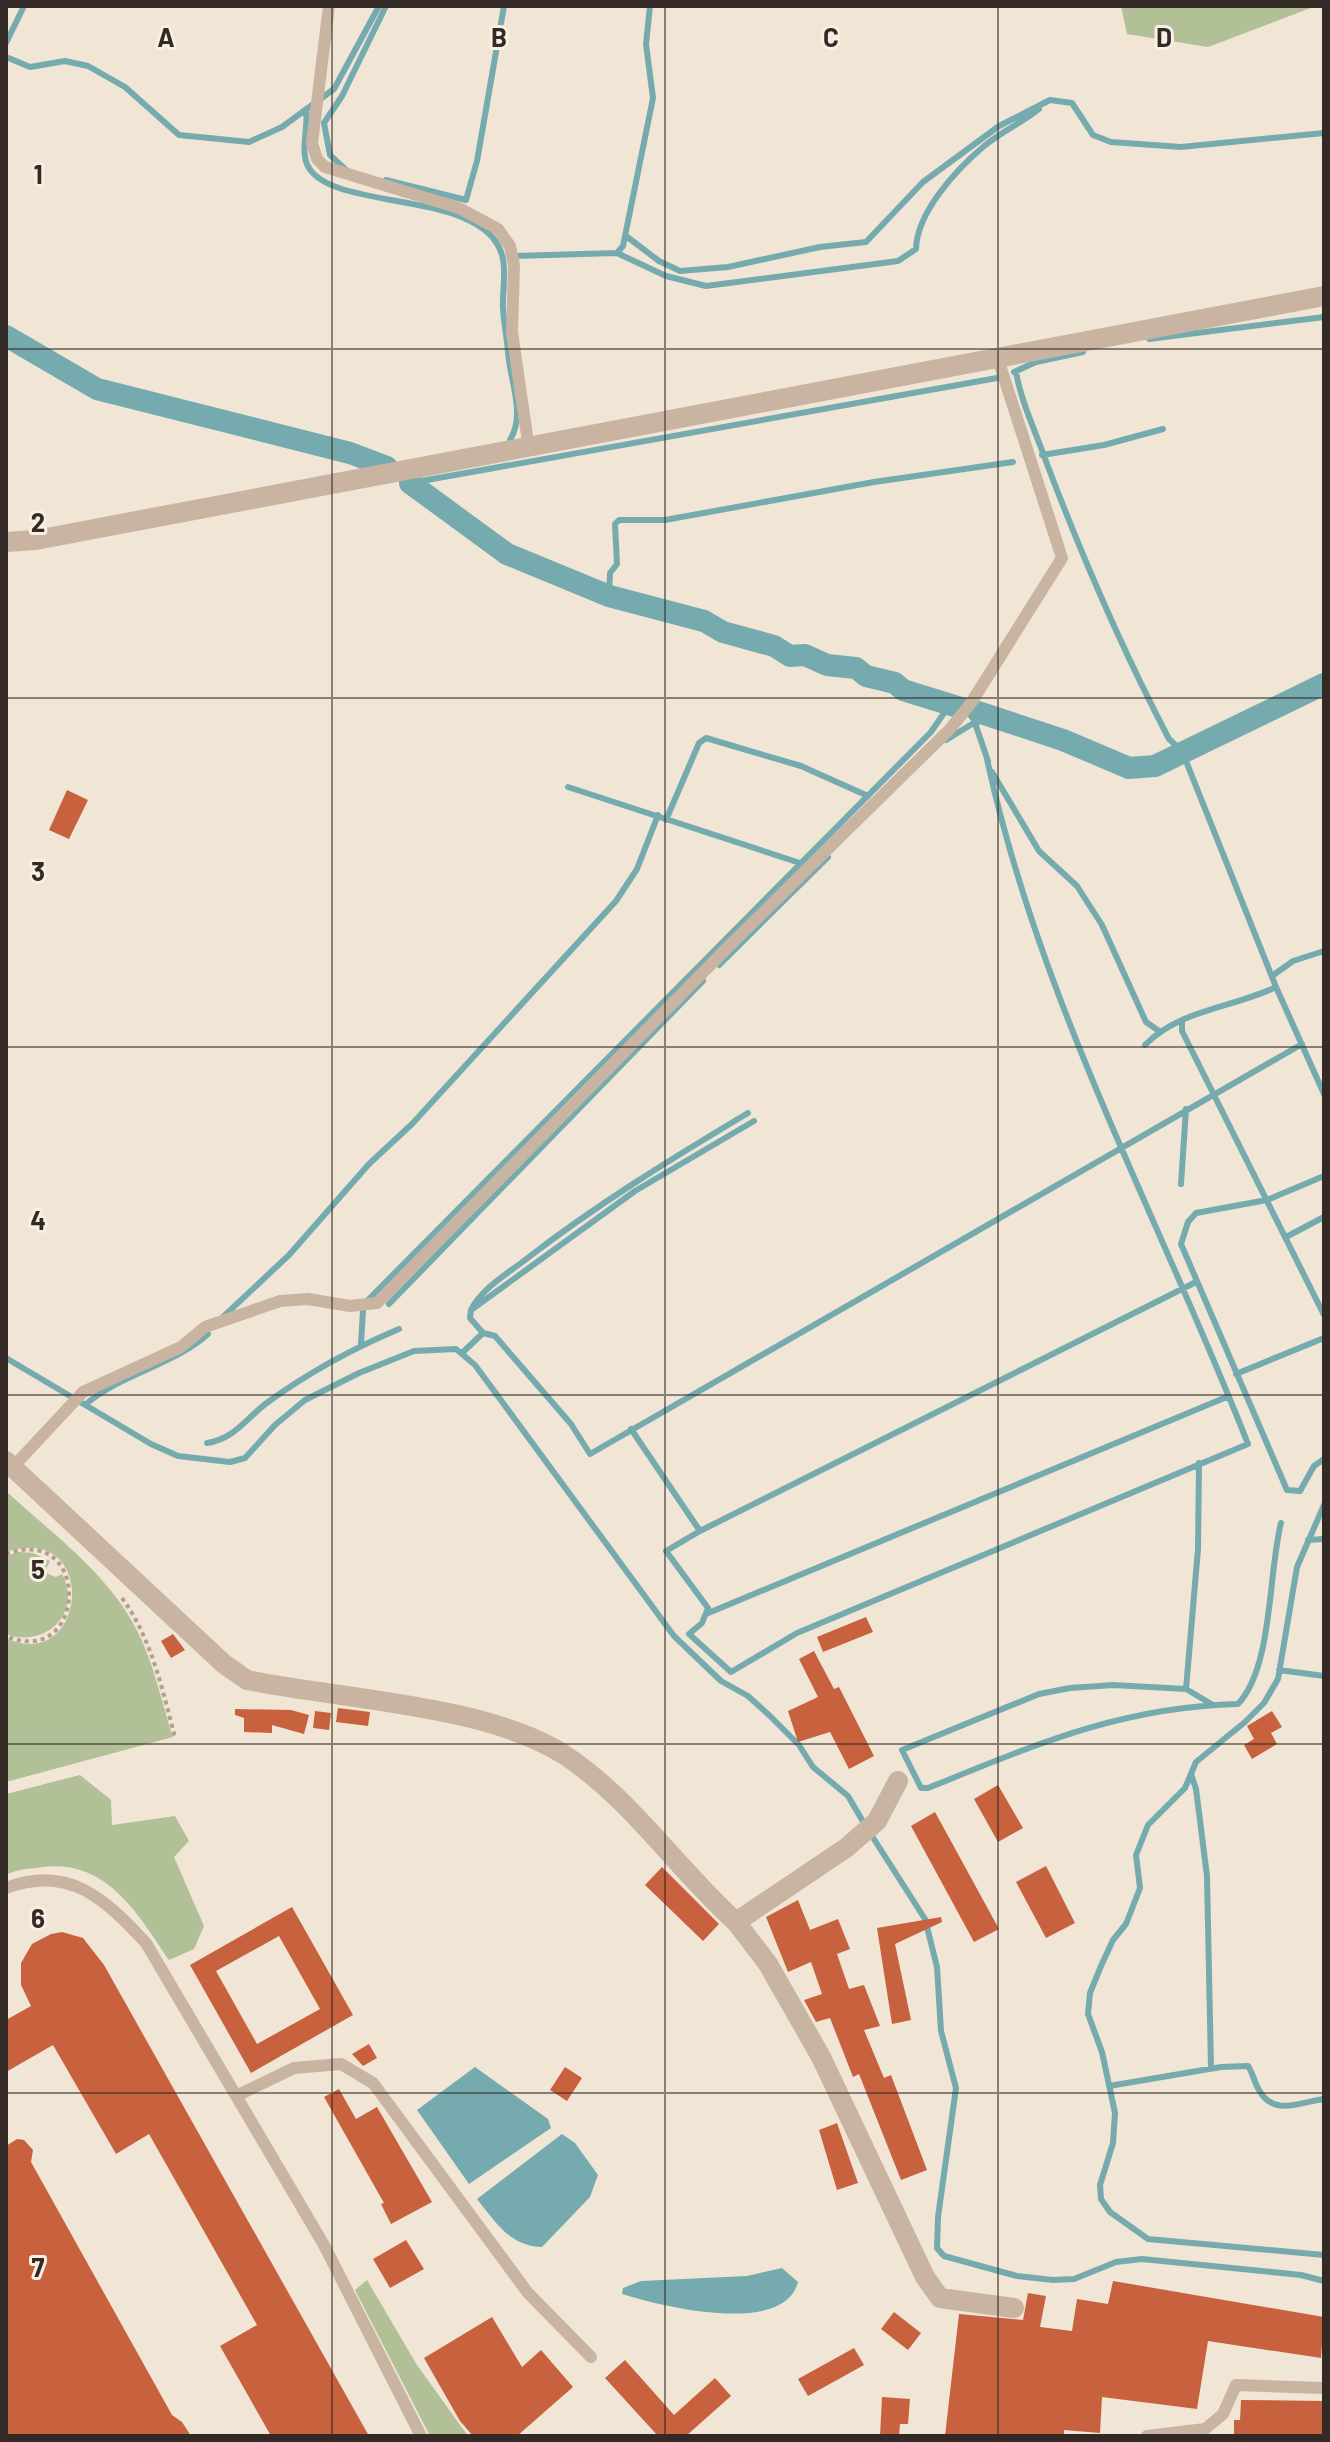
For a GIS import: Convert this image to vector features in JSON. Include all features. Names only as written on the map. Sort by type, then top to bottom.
[{"type":"street","points":[[6,542],[36,540],[529,449],[998,359],[1075,341],[1324,296]]},
{"type":"street","points":[[9,1464],[224,1664],[247,1680],[441,1713],[525,1734],[565,1755],[598,1780],[697,1887],[736,1922],[768,1964],[821,2057],[910,2251],[932,2288],[940,2298],[1014,2308]]},
{"type":"street","points":[[736,1922],[867,1830],[877,1821],[898,1781]]},
{"type":"lane","points":[[329,6],[312,143],[317,159],[325,167],[459,208],[498,229],[510,246],[514,265],[512,332],[529,449]]},
{"type":"lane","points":[[9,1464],[83,1392],[181,1347],[205,1327],[280,1301],[308,1299],[350,1306],[377,1303],[734,941],[950,729],[971,703],[1062,558],[998,359]]},
{"type":"lane","points":[[6,1888],[51,1878],[87,1891],[114,1909],[146,1943],[324,2245],[421,2436]]},
{"type":"lane","points":[[236,2096],[294,2068],[341,2064],[373,2083],[528,2293],[591,2357]]},
{"type":"lane","points":[[1147,2436],[1205,2429],[1223,2414],[1236,2385],[1324,2388]]},
{"type":"path","points":[[6,1554],[28,1549],[49,1556],[65,1571],[71,1592],[67,1614],[54,1631],[34,1640],[6,1636]]},
{"type":"path","points":[[116,1592],[141,1628],[157,1669],[175,1737]]},
{"type":"green space","points":[[1121,6],[1316,6],[1208,47],[1127,34]]},
{"type":"green space","points":[[6,1491],[76,1553],[122,1605],[146,1652],[173,1737],[6,1782],[6,1638],[33,1644],[54,1636],[67,1619],[72,1598],[69,1576],[57,1558],[37,1548],[6,1552]]},
{"type":"green space","points":[[19,1552],[33,1553],[50,1561],[46,1569],[48,1574],[56,1577],[62,1574],[67,1588],[68,1602],[64,1614],[46,1632],[34,1636],[6,1634],[6,1556]]},
{"type":"green space","points":[[80,1775],[111,1800],[112,1825],[175,1816],[189,1841],[174,1857],[204,1926],[194,1949],[169,1960],[118,1893],[85,1872],[65,1867],[42,1867],[6,1875],[6,1794]]},
{"type":"green space","points":[[367,2280],[417,2365],[468,2436],[430,2436],[355,2290]]},
{"type":"water","points":[[475,2067],[548,2119],[551,2128],[469,2184],[417,2110]]},
{"type":"water","points":[[562,2134],[575,2143],[598,2175],[590,2197],[542,2247],[531,2246],[505,2232],[477,2199]]},
{"type":"water","points":[[782,2268],[798,2282],[788,2299],[770,2309],[746,2313],[691,2310],[622,2294],[623,2288],[641,2281],[747,2276]]},
{"type":"building","points":[[67,790],[88,800],[69,839],[49,830]]},
{"type":"building","points":[[866,1617],[873,1632],[823,1652],[817,1637]]},
{"type":"building","points":[[173,1634],[185,1650],[171,1658],[161,1641]]},
{"type":"building","points":[[814,1651],[834,1689],[839,1687],[874,1756],[849,1769],[830,1732],[798,1742],[788,1711],[818,1697],[799,1659]]},
{"type":"building","points":[[338,1708],[370,1712],[368,1726],[336,1722]]},
{"type":"building","points":[[235,1709],[291,1710],[309,1715],[304,1734],[272,1725],[272,1733],[244,1732],[244,1718],[235,1715]]},
{"type":"building","points":[[315,1711],[331,1713],[329,1730],[313,1728]]},
{"type":"building","points":[[1272,1711],[1282,1727],[1271,1733],[1277,1744],[1252,1759],[1244,1745],[1254,1739],[1247,1726]]},
{"type":"building","points":[[998,1785],[1023,1828],[998,1842],[974,1799]]},
{"type":"building","points":[[935,1812],[999,1929],[974,1942],[911,1826]]},
{"type":"building","points":[[1046,1866],[1075,1923],[1046,1938],[1016,1882]]},
{"type":"building","points":[[662,1867],[719,1924],[703,1941],[645,1885]]},
{"type":"building","points":[[798,1900],[810,1930],[838,1919],[850,1949],[837,1954],[849,1989],[864,1985],[880,2026],[864,2030],[884,2078],[891,2075],[927,2170],[901,2180],[859,2074],[853,2077],[830,2018],[816,2022],[804,2000],[822,1994],[811,1962],[788,1972],[766,1917]]},
{"type":"building","points":[[292,1907],[353,2015],[251,2073],[190,1965]],"holes":[[[279,1936],[320,2009],[257,2044],[216,1971]]]},
{"type":"building","points":[[941,1917],[942,1922],[895,1944],[911,2020],[892,2024],[877,1928]]},
{"type":"building","points":[[62,1932],[83,1938],[104,1965],[369,2436],[271,2436],[220,2346],[257,2325],[149,2134],[116,2154],[53,2045],[6,2072],[6,2020],[31,2006],[21,1985],[21,1963],[32,1944]]},
{"type":"building","points":[[369,2044],[377,2058],[363,2066],[352,2054]]},
{"type":"building","points":[[565,2067],[582,2078],[567,2101],[550,2090]]},
{"type":"building","points":[[339,2089],[356,2119],[377,2107],[432,2202],[391,2224],[381,2204],[384,2203],[324,2097]]},
{"type":"building","points":[[837,2123],[858,2183],[837,2190],[819,2130]]},
{"type":"building","points":[[17,2139],[24,2140],[33,2150],[31,2162],[172,2415],[182,2422],[191,2436],[6,2436],[6,2146]]},
{"type":"building","points":[[406,2240],[424,2269],[390,2288],[373,2259]]},
{"type":"building","points":[[1113,2281],[1324,2317],[1321,2358],[1208,2341],[1197,2409],[1102,2397],[1100,2433],[1064,2430],[1064,2436],[945,2436],[959,2314],[1023,2320],[1028,2293],[1046,2296],[1040,2327],[1072,2331],[1077,2299],[1108,2304]]},
{"type":"building","points":[[894,2312],[921,2333],[908,2350],[881,2329]]},
{"type":"building","points":[[492,2317],[522,2367],[541,2350],[573,2387],[517,2436],[473,2436],[460,2421],[424,2358]]},
{"type":"building","points":[[854,2348],[864,2365],[808,2396],[798,2379]]},
{"type":"building","points":[[625,2360],[674,2415],[715,2378],[731,2396],[686,2436],[658,2436],[605,2378]]},
{"type":"building","points":[[882,2397],[910,2399],[908,2424],[900,2424],[899,2436],[880,2436]]},
{"type":"building","points":[[1241,2400],[1324,2401],[1324,2436],[1234,2436],[1234,2420],[1240,2420]]},
{"type":"waterway","points":[[6,43],[24,6]]},
{"type":"waterway","points":[[6,57],[30,67],[65,61],[88,66],[125,87],[179,135],[249,142],[282,127],[334,89],[379,6]]},
{"type":"waterway","points":[[345,169],[330,155],[324,123],[342,96],[386,6]]},
{"type":"waterway","points":[[386,180],[466,200],[477,161],[504,6]]},
{"type":"waterway","points":[[514,256],[617,253],[623,246],[653,98],[646,44],[650,6]]},
{"type":"waterway","points":[[626,236],[659,261],[680,271],[728,267],[820,247],[866,242],[923,182],[999,126],[1050,100],[1072,103],[1093,135],[1111,142],[1181,147],[1324,133]]},
{"type":"waterway","points":[[306,109],[306,162],[324,182],[348,191],[440,210],[468,220],[490,234],[502,255],[504,268],[503,315],[517,408],[515,430],[510,440]]},
{"type":"waterway","points":[[617,253],[666,276],[706,286],[898,261],[916,249],[923,221],[961,167],[990,142],[1039,109]]},
{"type":"waterway","points":[[1149,339],[1324,317]]},
{"type":"waterway","points":[[6,336],[97,389],[350,453],[387,467]]},
{"type":"waterway","points":[[1014,372],[1036,362],[1083,352]]},
{"type":"waterway","points":[[1016,372],[1030,418],[1089,569],[1169,739],[1182,751],[1276,987],[1324,1094]]},
{"type":"waterway","points":[[410,483],[997,378]]},
{"type":"waterway","points":[[1042,455],[1104,445],[1163,429]]},
{"type":"waterway","points":[[609,596],[610,573],[617,564],[615,524],[619,520],[665,520],[874,482],[1013,462]]},
{"type":"waterway","points":[[410,483],[507,554],[609,596],[704,621],[723,632],[774,646],[790,656],[805,655],[827,665],[856,668],[866,676],[895,683],[903,690],[961,708]]},
{"type":"waterway","points":[[978,712],[1063,740],[1129,768],[1155,766],[1324,684]]},
{"type":"waterway","points":[[367,1301],[931,732],[951,703]]},
{"type":"waterway","points":[[979,713],[976,726],[988,761]]},
{"type":"waterway","points":[[946,740],[977,721]]},
{"type":"waterway","points":[[666,820],[699,743],[706,738],[801,766],[868,796]]},
{"type":"waterway","points":[[631,1429],[700,1531],[666,1551],[708,1608],[702,1623],[689,1634],[731,1672],[797,1633],[1248,1444],[1069,1022],[1009,848],[987,759]]},
{"type":"waterway","points":[[992,772],[1039,851],[1077,886],[1102,925],[1146,1022],[1159,1031]]},
{"type":"waterway","points":[[568,787],[800,863]]},
{"type":"waterway","points":[[223,1317],[289,1255],[369,1164],[412,1124],[616,901],[637,869],[658,815]]},
{"type":"waterway","points":[[719,965],[828,857]]},
{"type":"waterway","points":[[1272,976],[1293,961],[1324,951]]},
{"type":"waterway","points":[[389,1304],[703,981]]},
{"type":"waterway","points":[[1145,1045],[1159,1033],[1190,1016],[1276,987]]},
{"type":"waterway","points":[[1182,1020],[1182,1031],[1324,1315]]},
{"type":"waterway","points":[[462,1353],[483,1333],[495,1336],[571,1424],[590,1454],[1302,1044]]},
{"type":"waterway","points":[[1181,1184],[1186,1109]]},
{"type":"waterway","points":[[471,1310],[495,1282],[579,1220],[748,1113]]},
{"type":"waterway","points":[[483,1333],[470,1318],[471,1310],[635,1191],[754,1121]]},
{"type":"waterway","points":[[1324,1176],[1267,1200],[1196,1213],[1188,1222],[1181,1244],[1287,1490],[1300,1491],[1314,1466],[1324,1459]]},
{"type":"waterway","points":[[1286,1237],[1324,1217]]},
{"type":"waterway","points":[[700,1531],[1196,1282]]},
{"type":"waterway","points":[[361,1344],[363,1310]]},
{"type":"waterway","points":[[207,1443],[226,1437],[268,1402],[315,1371],[399,1329]]},
{"type":"waterway","points":[[86,1404],[116,1384],[179,1354],[208,1334]]},
{"type":"waterway","points":[[1236,1374],[1324,1338]]},
{"type":"waterway","points":[[6,1358],[151,1444],[178,1456],[230,1462],[245,1458],[275,1425],[305,1400],[359,1373],[414,1351],[456,1349],[475,1365],[674,1636],[721,1681],[748,1696],[770,1716],[799,1745],[813,1767],[848,1796],[865,1825]]},
{"type":"waterway","points":[[706,1614],[1229,1396]]},
{"type":"waterway","points":[[1186,1689],[1198,1549],[1199,1463]]},
{"type":"waterway","points":[[1324,1505],[1297,1567],[1278,1679],[1264,1703],[1196,1762],[1185,1788],[1148,1825],[1136,1855],[1140,1888],[1126,1924],[1113,1940],[1101,1966],[1090,1993],[1088,2014],[1102,2052],[1115,2113],[1113,2143],[1100,2185],[1101,2199],[1110,2212],[1148,2239],[1324,2255]]},
{"type":"waterway","points":[[1213,1705],[1186,1689],[1113,1685],[1070,1688],[1039,1694],[902,1750],[921,1788],[928,1788],[1079,1731],[1155,1712],[1238,1704],[1249,1688],[1264,1644],[1281,1523]]},
{"type":"waterway","points":[[1308,1540],[1324,1539]]},
{"type":"waterway","points":[[1279,1670],[1324,1676]]},
{"type":"waterway","points":[[1191,1774],[1196,1789],[1207,1876],[1211,2068]]},
{"type":"waterway","points":[[872,1836],[925,1919],[937,1967],[941,2031],[956,2088],[938,2217],[937,2248],[944,2256],[1017,2276],[1053,2280],[1074,2279],[1116,2262],[1142,2259],[1301,2275],[1324,2281]]},
{"type":"waterway","points":[[1109,2086],[1221,2067],[1248,2066],[1259,2090],[1272,2103],[1288,2106],[1324,2099]]}]
